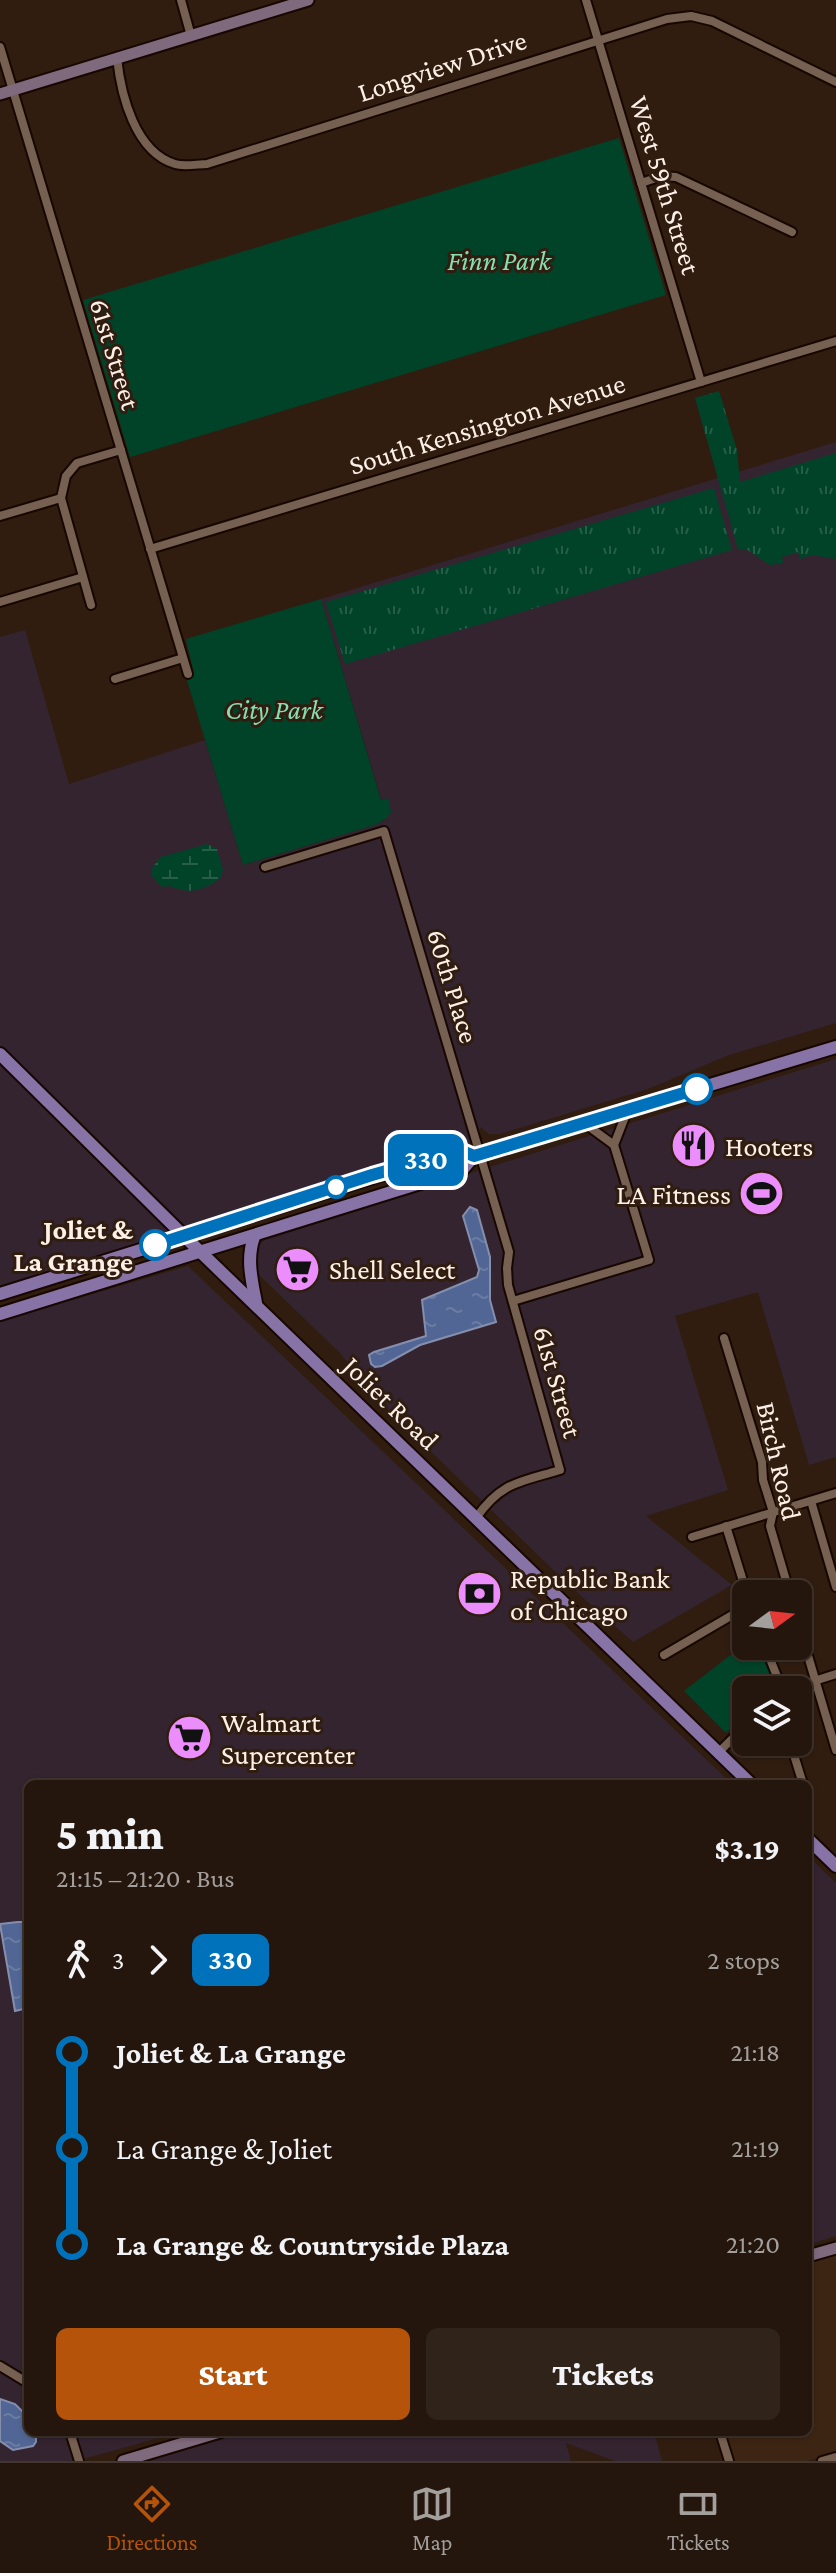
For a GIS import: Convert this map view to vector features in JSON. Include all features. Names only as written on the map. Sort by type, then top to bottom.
[{"type":"main road","points":[[0,1314],[462,1170],[477,1155],[836,1047]]},
{"type":"main road","name":"Joliet Road","points":[[0,1054],[747,1780]]},
{"type":"main road","points":[[0,1294],[460,1150],[477,1155]]},
{"type":"main road","points":[[254,1237],[250,1247],[250,1268],[256,1303]]},
{"type":"main road","points":[[812,1843],[836,1866]]},
{"type":"street","points":[[181,0],[191,36]]},
{"type":"street","points":[[0,94],[308,0]]},
{"type":"street","name":"West 59th Street","points":[[586,0],[701,382]]},
{"type":"street","name":"Longview Drive","points":[[117,58],[134,125],[150,148],[176,164],[207,164],[598,40],[667,19],[691,16],[712,21],[836,82]]},
{"type":"street","name":"61st Street","points":[[0,47],[188,674]]},
{"type":"street","points":[[641,183],[662,176],[683,179],[792,232]]},
{"type":"street","name":"South Kensington Avenue","points":[[150,549],[836,341]]},
{"type":"street","points":[[91,605],[61,498],[71,467],[121,450]]},
{"type":"street","points":[[0,516],[61,498]]},
{"type":"street","points":[[0,602],[83,577]]},
{"type":"street","points":[[115,679],[183,658]]},
{"type":"street","name":"60th Place","points":[[265,867],[384,831],[477,1155]]},
{"type":"street","points":[[583,1123],[614,1145],[628,1109]]},
{"type":"street","name":"61st Street","points":[[513,1301],[649,1260],[614,1145]]},
{"type":"street","name":"61st Street","points":[[476,1518],[488,1500],[506,1486],[560,1470],[513,1301],[507,1268],[509,1252],[477,1155]]},
{"type":"street","name":"Birch Road","points":[[724,1338],[762,1462],[763,1480],[773,1512],[770,1526],[786,1580]]},
{"type":"street","points":[[692,1537],[836,1493]]},
{"type":"street","points":[[811,1501],[836,1587]]},
{"type":"street","points":[[726,1526],[743,1580]]},
{"type":"street","points":[[664,1655],[732,1615]]},
{"type":"street","points":[[809,1660],[836,1750]]},
{"type":"street","points":[[812,1681],[836,1674]]},
{"type":"street","points":[[719,1752],[732,1739]]},
{"type":"street","points":[[794,1756],[802,1780]]},
{"type":"street","points":[[812,2255],[836,2248]]},
{"type":"street","points":[[0,2366],[24,2381]]},
{"type":"street","points":[[71,2436],[79,2461]]},
{"type":"street","points":[[123,2461],[207,2436]]},
{"type":"street","points":[[721,2436],[729,2461]]},
{"type":"street","points":[[822,2461],[836,2457]]},
{"type":"shaded area","points":[[836,442],[836,1023],[729,1055],[648,1089],[500,1134],[489,1134],[480,1127],[478,1153],[191,1238],[0,1050],[0,637],[25,630],[69,784],[205,740],[243,865],[375,825],[387,818],[321,599]]},
{"type":"shaded area","points":[[836,1059],[836,1457],[809,1465],[758,1292],[675,1316],[728,1490],[646,1516],[732,1585],[633,1642],[572,1588],[391,1413],[338,1351],[257,1273],[253,1257],[257,1245],[270,1237]]},
{"type":"shaded area","points":[[0,1065],[172,1235],[0,1287]]},
{"type":"shaded area","points":[[188,1266],[728,1780],[24,1780],[24,2436],[166,2436],[76,2461],[0,2461],[0,1321]]},
{"type":"shaded area","points":[[812,1860],[836,1883],[836,2236],[812,2244]]},
{"type":"shaded area","points":[[836,2250],[836,2451],[808,2461],[731,2461],[723,2436],[812,2436],[812,2257]]},
{"type":"shaded area","points":[[233,2436],[655,2436],[662,2461],[615,2461],[566,2443],[571,2461],[149,2461]]},
{"type":"green space","name":"Finn Park","points":[[619,138],[666,295],[130,457],[83,300]]},
{"type":"green space","points":[[719,391],[737,450],[740,482],[836,453],[836,559],[812,555],[800,559],[798,552],[782,557],[783,563],[770,565],[746,549],[738,549],[695,398]]},
{"type":"green space","points":[[714,488],[732,550],[345,664],[326,602]]},
{"type":"green space","name":"City Park","points":[[321,599],[381,800],[388,798],[391,812],[375,825],[243,865],[186,677],[194,674],[186,639]]},
{"type":"green space","points":[[207,844],[217,849],[223,870],[221,877],[213,883],[187,891],[162,887],[152,876],[151,869],[161,857]]},
{"type":"green space","points":[[732,1654],[732,1660],[769,1660],[772,1670],[770,1676],[732,1676],[732,1727],[726,1733],[684,1691]]},
{"type":"water","points":[[470,1207],[477,1210],[490,1257],[490,1300],[496,1322],[420,1345],[375,1367],[369,1355],[426,1336],[422,1300],[477,1277],[479,1270],[463,1216]]},
{"type":"water","points":[[24,1922],[24,2009],[15,2011],[0,1924]]},
{"type":"water","points":[[0,2399],[15,2404],[24,2413],[24,2436],[36,2436],[36,2442],[33,2446],[13,2450],[0,2441]]},
{"type":"bus line","name":"330","points":[[155,1245],[372,1175],[460,1150],[474,1156],[697,1089]]},
{"type":"place","name":"Hooters","points":[[694,1146]]},
{"type":"place","name":"LA Fitness","points":[[762,1194]]},
{"type":"place","name":"Joliet & La Grange","points":[[155,1245]]},
{"type":"place","name":"Shell Select","points":[[298,1269]]},
{"type":"place","name":"Republic Bank of Chicago","points":[[479,1594]]},
{"type":"place","name":"Walmart Supercenter","points":[[190,1738]]}]
